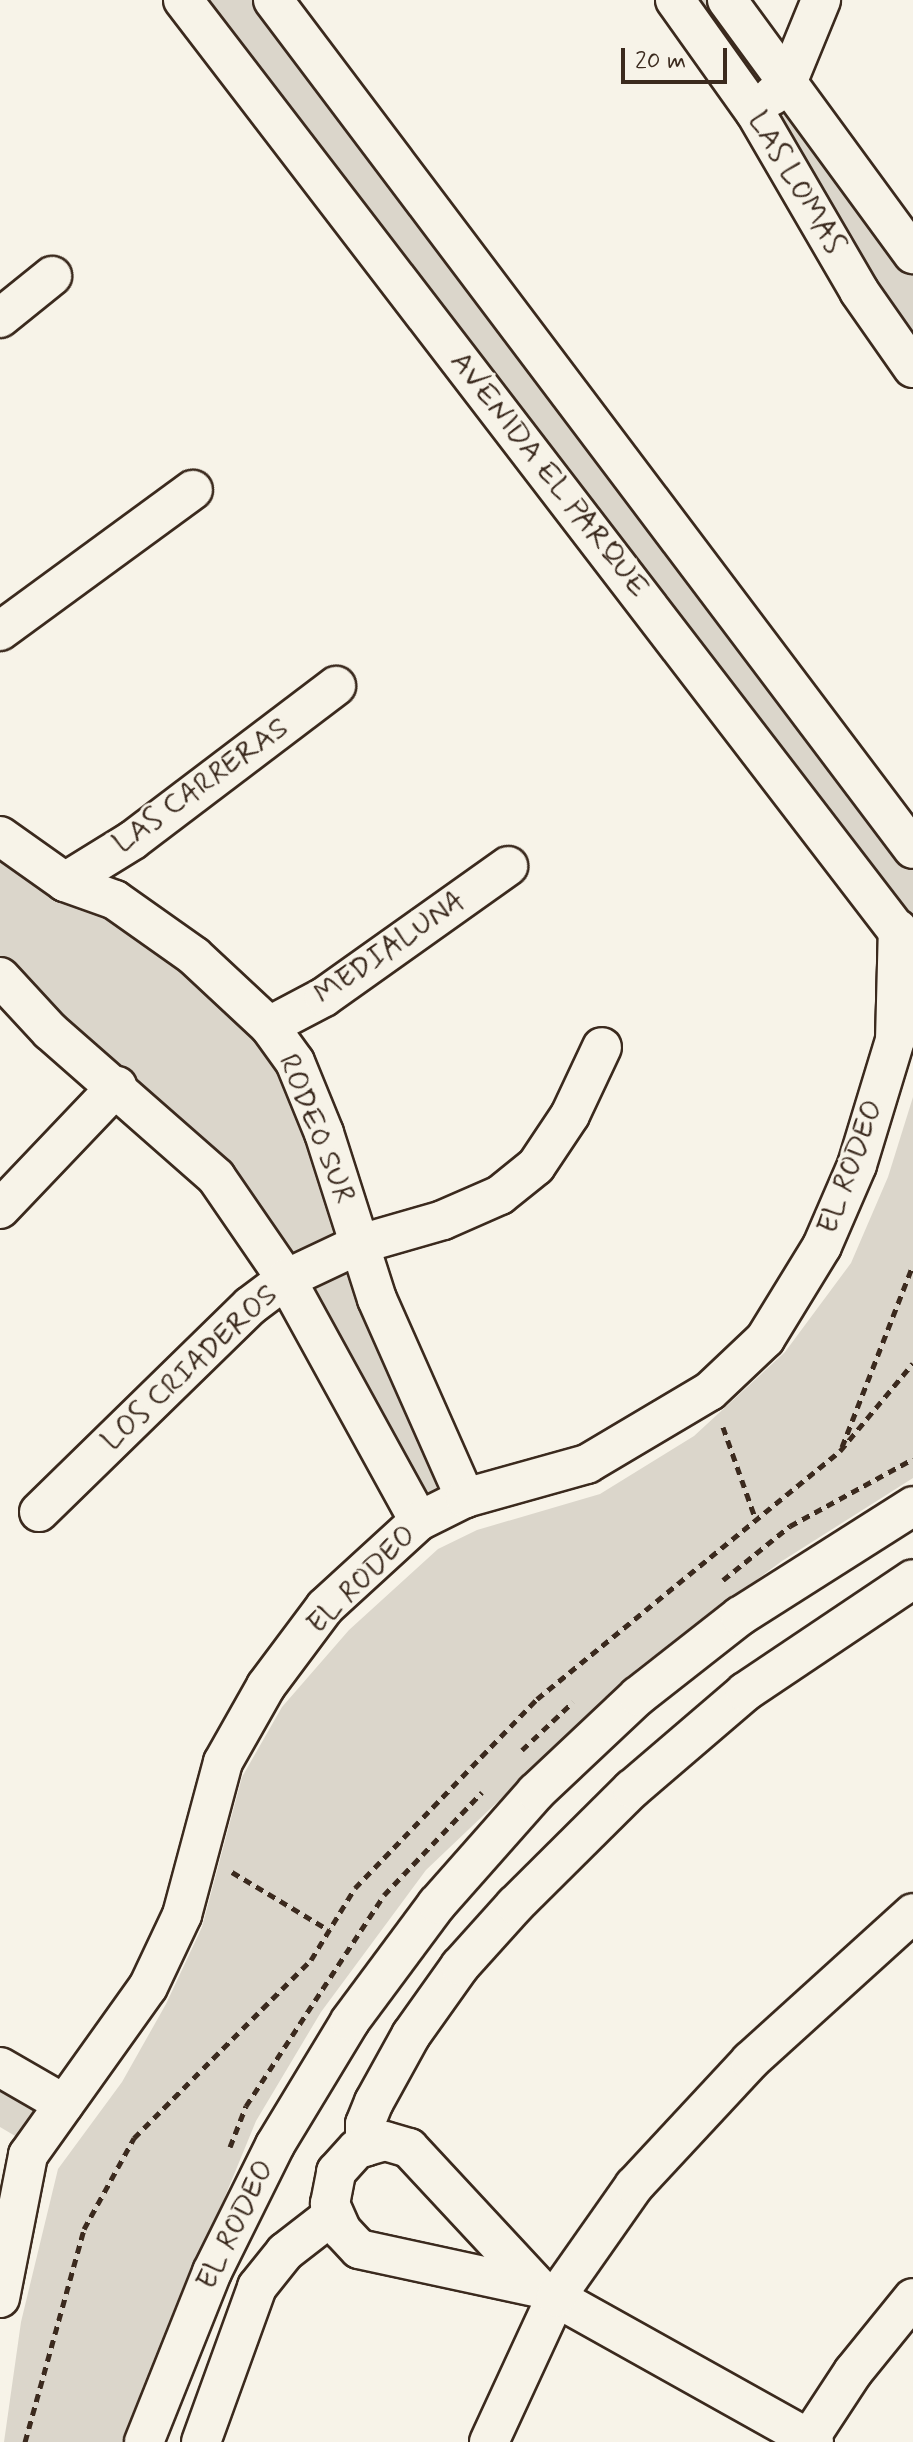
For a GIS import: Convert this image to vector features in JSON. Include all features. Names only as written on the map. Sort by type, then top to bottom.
[{"type":"street","name":"AVENIDA EL PARQUE","points":[[183,0],[905,941]]},
{"type":"street","points":[[273,0],[913,849]]},
{"type":"street","name":"LAS LOMAS","points":[[675,0],[755,112],[859,291],[913,368]]},
{"type":"street","name":"LAS LOMAS","points":[[727,0],[913,254]]},
{"type":"street","points":[[755,112],[787,83],[821,0]]},
{"type":"street","points":[[0,318],[52,276]]},
{"type":"street","points":[[0,631],[193,490]]},
{"type":"street","name":"LAS CARRERAS","points":[[65,882],[133,840],[336,686]]},
{"type":"street","name":"RODEO SUR","points":[[0,836],[65,882],[115,900],[194,956],[269,1026],[295,1062],[324,1133],[377,1299],[465,1498]]},
{"type":"street","name":"MEDIALUNA","points":[[269,1026],[324,997],[508,866]]},
{"type":"street","name":"EL RODEO","points":[[0,2298],[14,2147],[64,2104],[148,1987],[182,1915],[223,1762],[266,1686],[325,1607],[419,1521],[465,1498],[587,1464],[710,1391],[765,1339],[822,1246],[857,1165],[895,1040],[905,941]]},
{"type":"street","points":[[0,977],[50,1031],[117,1086],[216,1177],[286,1279],[419,1521]]},
{"type":"street","name":"LOS CRIADEROS","points":[[39,1512],[250,1306],[286,1279],[360,1244],[443,1220],[500,1195],[536,1166],[570,1115],[602,1047]]},
{"type":"street","points":[[0,1209],[117,1086]]},
{"type":"street","name":"EL RODEO","points":[[144,2442],[212,2272],[275,2145],[350,2021],[437,1904],[536,1792],[638,1696],[765,1598],[913,1506]]},
{"type":"street","points":[[365,2147],[365,2124],[374,2102],[411,2035],[460,1966],[525,1895],[632,1789],[734,1701],[913,1579]]},
{"type":"street","points":[[489,2442],[548,2292],[679,2134],[824,1990],[913,1913]]},
{"type":"street","points":[[0,2067],[64,2104]]},
{"type":"street","points":[[548,2292],[359,2249],[330,2204],[336,2172],[365,2147],[385,2141],[409,2148],[548,2292],[810,2441],[913,2298]]},
{"type":"street","points":[[201,2442],[257,2287],[285,2252],[334,2214]]},
{"type":"path","points":[[840,1451],[913,1265]]},
{"type":"path","points":[[710,1391],[756,1520]]},
{"type":"path","points":[[197,1851],[329,1930]]},
{"type":"shaded area","points":[[199,0],[261,0],[913,870],[913,931]]},
{"type":"shaded area","points":[[684,0],[716,0],[913,270],[913,355]]},
{"type":"shaded area","points":[[0,849],[109,909],[187,964],[285,1067],[452,1492],[421,1510],[320,1314],[0,963]]},
{"type":"shaded area","points":[[913,1097],[913,1478],[782,1561],[639,1667],[426,1870],[321,2012],[256,2121],[124,2442],[4,2442],[21,2322],[58,2169],[122,2082],[166,2004],[202,1927],[242,1777],[282,1707],[349,1630],[438,1549],[477,1530],[600,1494],[694,1436],[785,1352],[851,1263],[888,1177]]},
{"type":"shaded area","points":[[0,2086],[43,2109],[22,2140],[0,2127]]}]
